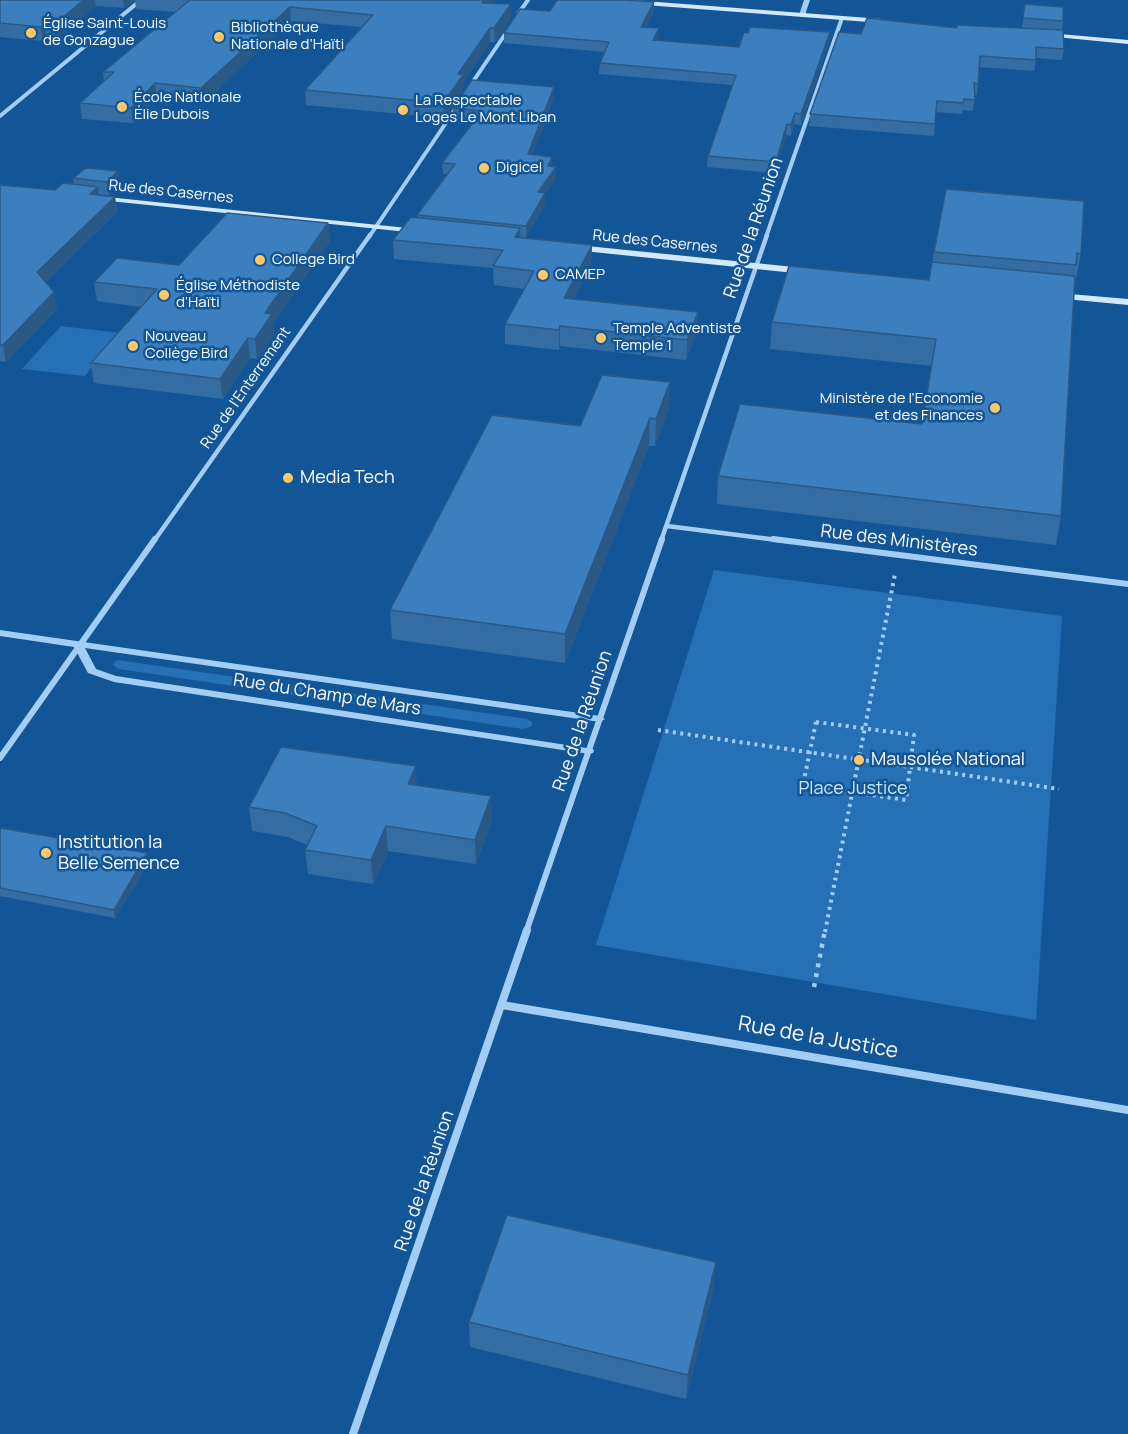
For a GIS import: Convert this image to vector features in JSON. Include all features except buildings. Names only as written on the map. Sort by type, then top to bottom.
[{"type":"main road","points":[[606,0],[890,22]]},
{"type":"main road","points":[[1045,35],[1128,42]]},
{"type":"main road","name":"Rue des Casernes","points":[[94,197],[424,231]]},
{"type":"main road","name":"Rue des Casernes","points":[[566,246],[814,272]]},
{"type":"main road","points":[[1047,294],[1128,302]]},
{"type":"street","points":[[0,116],[141,0]]},
{"type":"street","points":[[468,89],[528,0]]},
{"type":"street","points":[[802,15],[807,0]]},
{"type":"street","name":"Rue de la Réunion","points":[[353,1434],[842,18]]},
{"type":"street","name":"Rue de l'Enterrement","points":[[0,758],[78,644],[376,226],[462,99]]},
{"type":"street","name":"Rue des Ministères","points":[[667,526],[1128,584]]},
{"type":"street","name":"Rue du Champ de Mars","points":[[0,633],[600,719]]},
{"type":"street","name":"Rue du Champ de Mars","points":[[78,644],[92,671],[114,679],[589,751]]},
{"type":"street","name":"Rue de la Justice","points":[[502,1005],[1128,1110]]},
{"type":"path","points":[[814,987],[854,792],[898,556]]},
{"type":"path","points":[[816,722],[914,735],[906,800],[803,785],[809,753],[816,722]]},
{"type":"path","points":[[658,730],[1059,789]]},
{"type":"green space","points":[[61,326],[120,333],[85,376],[22,369]]},
{"type":"green space","name":"Place Justice","points":[[714,570],[1062,616],[1036,1020],[596,945]]},
{"type":"green space","points":[[117,660],[527,719],[532,722],[532,726],[523,729],[119,669],[113,665]]},
{"type":"place","name":"Église Saint-Louis de Gonzague","points":[[31,33]]},
{"type":"place","name":"Bibliothèque Nationale d’Haïti","points":[[219,37]]},
{"type":"place","name":"École Nationale Élie Dubois","points":[[122,107]]},
{"type":"place","name":"La Respectable Loges Le Mont Liban","points":[[403,110]]},
{"type":"place","name":"Digicel","points":[[484,168]]},
{"type":"place","name":"College Bird","points":[[260,260]]},
{"type":"place","name":"CAMEP","points":[[543,275]]},
{"type":"place","name":"Église Méthodiste d'Haïti","points":[[164,295]]},
{"type":"place","name":"Temple Adventiste Temple 1","points":[[601,338]]},
{"type":"place","name":"Nouveau Collège Bird","points":[[133,346]]},
{"type":"place","name":"Ministère de l'Economie et des Finances","points":[[995,408]]},
{"type":"place","name":"Media Tech","points":[[288,478]]},
{"type":"place","name":"Mausolée National","points":[[859,760]]},
{"type":"place","name":"Institution la Belle Semence","points":[[46,853]]}]
